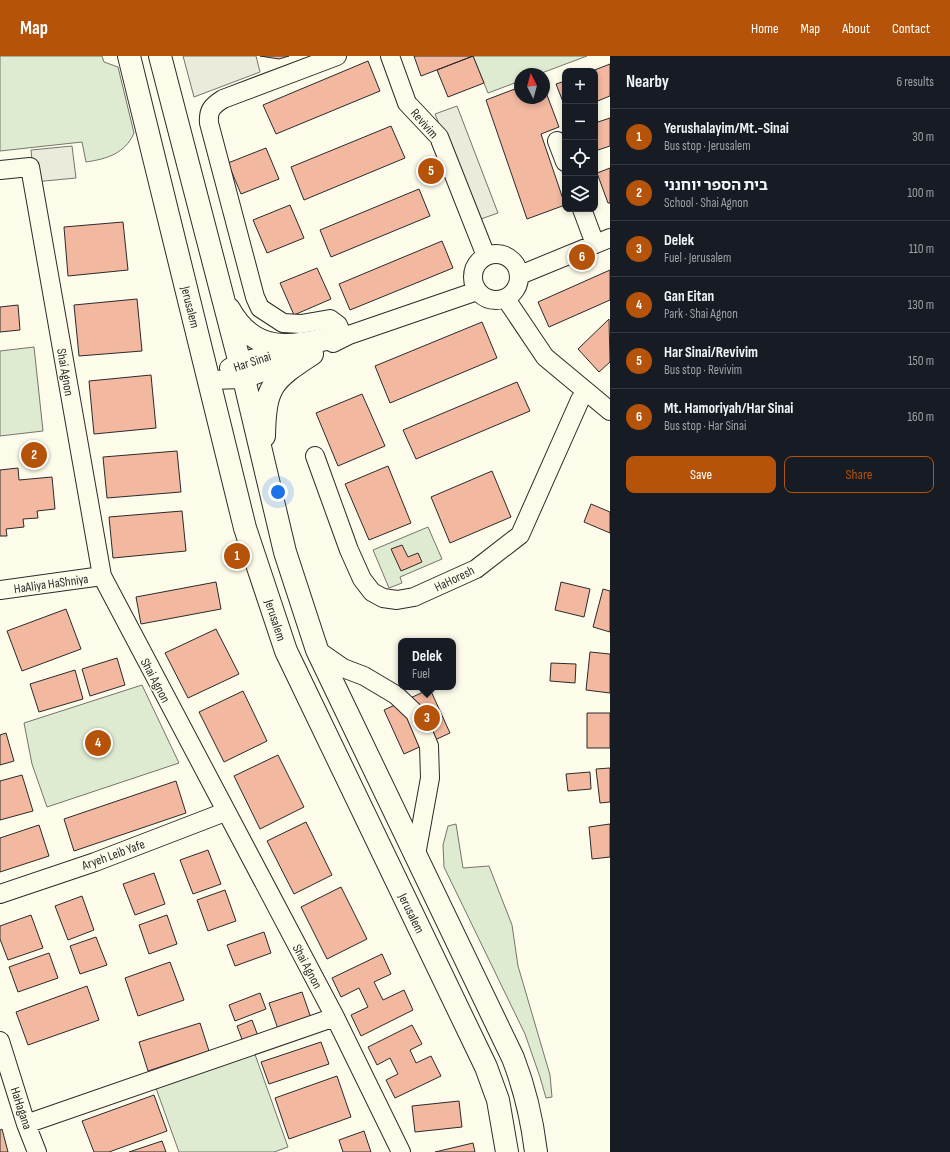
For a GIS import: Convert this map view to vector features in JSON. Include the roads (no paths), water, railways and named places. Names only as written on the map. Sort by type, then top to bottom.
[{"type":"main road","name":"Jerusalem","points":[[129,56],[245,528],[286,651],[486,1067],[498,1100],[507,1152]]},
{"type":"main road","points":[[160,56],[242,371],[285,552],[317,650],[513,1058],[524,1087],[531,1118],[536,1152]]},
{"type":"main road","points":[[223,297],[236,322],[255,339],[266,344],[278,346],[302,344],[341,336]]},
{"type":"main road","points":[[263,457],[264,420],[272,387],[284,373],[312,354]]},
{"type":"street","points":[[338,56],[223,99],[213,105],[209,114],[209,124],[255,297],[260,308],[283,323],[301,324],[330,319],[338,325],[341,336]]},
{"type":"street","name":"Revivim","points":[[390,56],[407,103],[439,137],[486,256]]},
{"type":"street","points":[[557,141],[562,154]]},
{"type":"street","name":"Shai Agnon","points":[[0,170],[30,168],[102,576],[225,812],[335,1017],[401,1152]]},
{"type":"street","points":[[520,275],[603,241],[584,212]]},
{"type":"street","points":[[500,254],[508,257],[514,262],[520,275],[517,289],[506,299],[493,301],[487,299],[477,291],[474,283],[475,268],[479,261],[486,256],[500,254]]},
{"type":"street","name":"Har Sinai","points":[[242,371],[341,336],[477,291]]},
{"type":"street","points":[[506,299],[545,357],[610,411]]},
{"type":"street","name":"Har Sinai","points":[[209,380],[312,354],[341,336]]},
{"type":"street","name":"HaHoresh","points":[[315,456],[349,550],[366,584],[372,592],[383,598],[397,600],[414,597],[476,569],[520,535],[580,400],[586,392]]},
{"type":"street","name":"HaAliya HaShniya","points":[[0,590],[102,576]]},
{"type":"street","points":[[317,650],[343,668],[364,676],[396,695],[415,713],[429,746],[430,778],[416,855]]},
{"type":"street","name":"Aryeh Leib Yafe","points":[[0,894],[95,862],[225,812]]},
{"type":"street","points":[[26,1124],[335,1017]]},
{"type":"street","name":"HaHagana","points":[[0,1041],[26,1124],[37,1152]]},
{"type":"place","name":"Har Sinai/Revivim","points":[[431,171]]},
{"type":"place","name":"Mt. Hamoriyah/Har Sinai","points":[[582,257]]},
{"type":"place","name":"בית הספר יוחנני","points":[[34,455]]},
{"type":"place","name":"Yerushalayim/Mt.-Sinai","points":[[237,556]]},
{"type":"place","name":"Delek","points":[[427,718]]},
{"type":"place","name":"Gan Eitan","points":[[98,743]]}]
